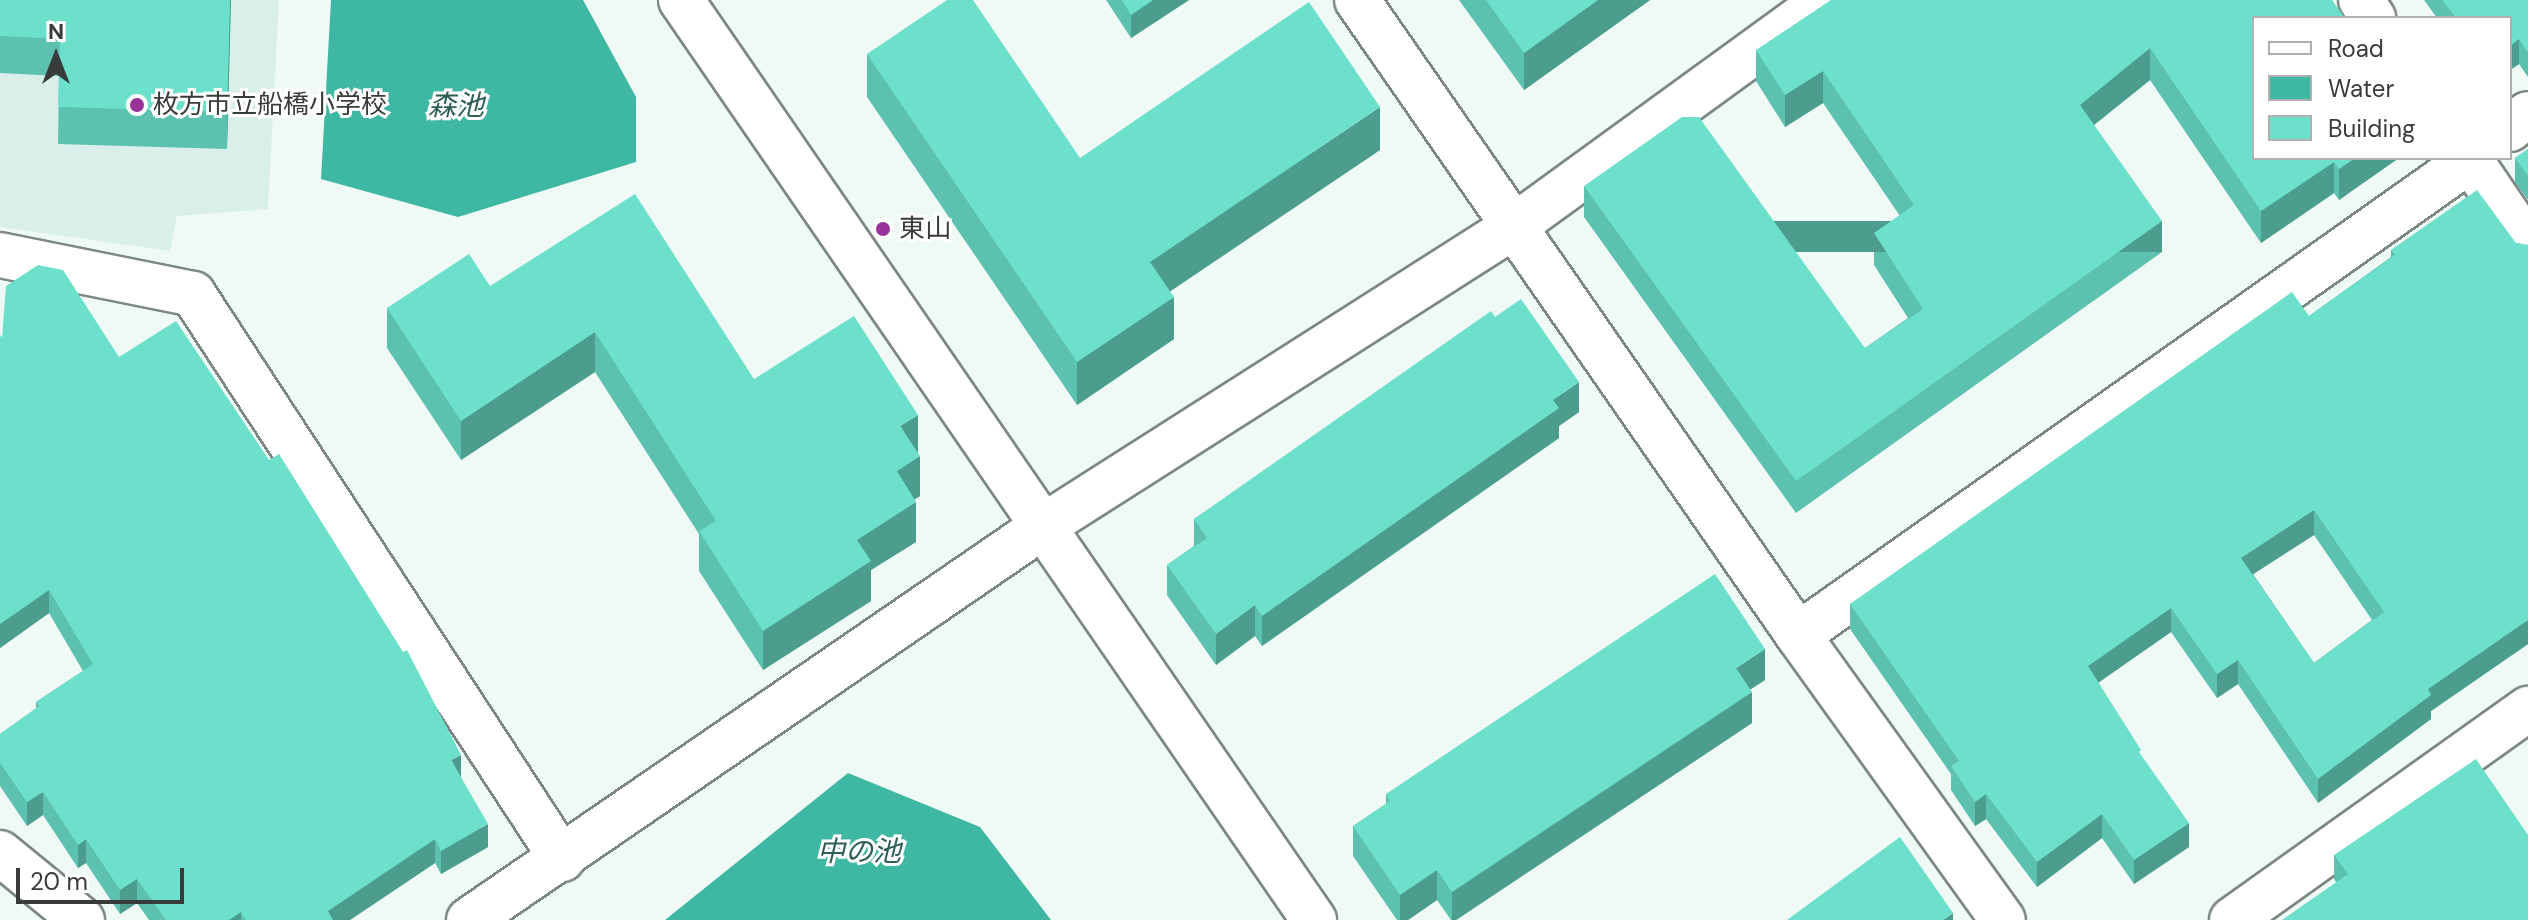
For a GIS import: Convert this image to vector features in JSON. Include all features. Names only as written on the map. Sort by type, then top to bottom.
[{"type":"street","points":[[681,0],[1314,920]]},
{"type":"street","points":[[1357,0],[1798,635],[2003,920]]},
{"type":"street","points":[[469,920],[1042,527],[1513,227],[1825,0]]},
{"type":"street","points":[[2512,127],[2528,114]]},
{"type":"street","points":[[1798,635],[2470,160]]},
{"type":"street","points":[[2472,160],[2528,245]]},
{"type":"street","points":[[0,255],[193,294],[562,859]]},
{"type":"street","points":[[2232,920],[2528,709]]},
{"type":"street","points":[[0,853],[82,920]]},
{"type":"shaded area","name":"枚方市立船橋小学校","points":[[0,0],[279,0],[268,209],[177,216],[170,251],[0,227]]},
{"type":"water","name":"森池","points":[[331,0],[583,0],[636,97],[636,162],[458,217],[321,179]]},
{"type":"water","name":"中の池","points":[[848,773],[980,827],[1051,920],[665,920]]},
{"type":"building","points":[[0,0],[230,0],[227,112],[58,107],[60,39],[0,36]]},
{"type":"building","points":[[947,0],[973,0],[1080,158],[1309,2],[1380,107],[1150,262],[1174,297],[1077,362],[867,54]]},
{"type":"building","points":[[1122,0],[1153,0],[1131,15]]},
{"type":"building","points":[[1486,0],[1598,0],[1524,53]]},
{"type":"building","points":[[1831,0],[2332,0],[2344,16],[2252,16],[2252,160],[2352,160],[2339,169],[2334,162],[2261,211],[2150,48],[2080,105],[2162,221],[1796,481],[1584,186],[1682,117],[1699,117],[1865,348],[1923,309],[1874,233],[1914,205],[1823,71],[1785,95],[1756,50]]},
{"type":"building","points":[[2442,0],[2528,0],[2528,53],[2519,39],[2512,44],[2512,16],[2454,16]]},
{"type":"building","points":[[2528,149],[2528,176],[2515,158]]},
{"type":"building","points":[[2477,190],[2516,243],[2528,245],[2528,620],[2428,689],[2431,695],[2318,779],[2238,660],[2217,674],[2171,608],[2088,666],[2141,750],[2139,752],[2189,823],[2134,860],[2102,814],[2037,862],[1986,794],[1975,802],[1951,766],[1959,761],[1850,604],[2292,292],[2309,316],[2395,255],[2391,250]],"holes":[[[2314,510],[2384,612],[2314,663],[2241,558]]]},
{"type":"building","points":[[635,194],[754,379],[854,316],[918,415],[900,426],[920,456],[897,471],[916,502],[857,540],[871,561],[763,631],[699,531],[716,521],[595,332],[461,421],[387,308],[469,254],[490,286]]},
{"type":"building","points":[[38,265],[63,270],[119,357],[176,321],[269,460],[279,454],[403,652],[407,650],[461,755],[451,760],[488,824],[441,851],[435,839],[328,911],[333,920],[246,920],[241,912],[229,920],[166,920],[137,879],[120,890],[86,839],[78,845],[43,792],[27,802],[0,763],[0,734],[39,706],[36,702],[93,664],[49,590],[0,624],[0,335],[2,338],[6,286]]},
{"type":"building","points":[[1521,299],[1579,382],[1553,400],[1559,408],[1262,616],[1255,605],[1216,634],[1167,565],[1207,538],[1194,519],[1491,311],[1495,317]]},
{"type":"building","points":[[1715,574],[1765,649],[1736,668],[1752,692],[1452,892],[1437,870],[1400,895],[1353,826],[1390,801],[1386,794]]},
{"type":"building","points":[[2476,759],[2528,835],[2528,920],[2282,920],[2348,874],[2334,855]]},
{"type":"building","points":[[1900,837],[1953,913],[1943,920],[1787,920]]},
{"type":"place","name":"枚方市立船橋小学校","points":[[137,105]]},
{"type":"place","name":"東山","points":[[883,229]]}]
